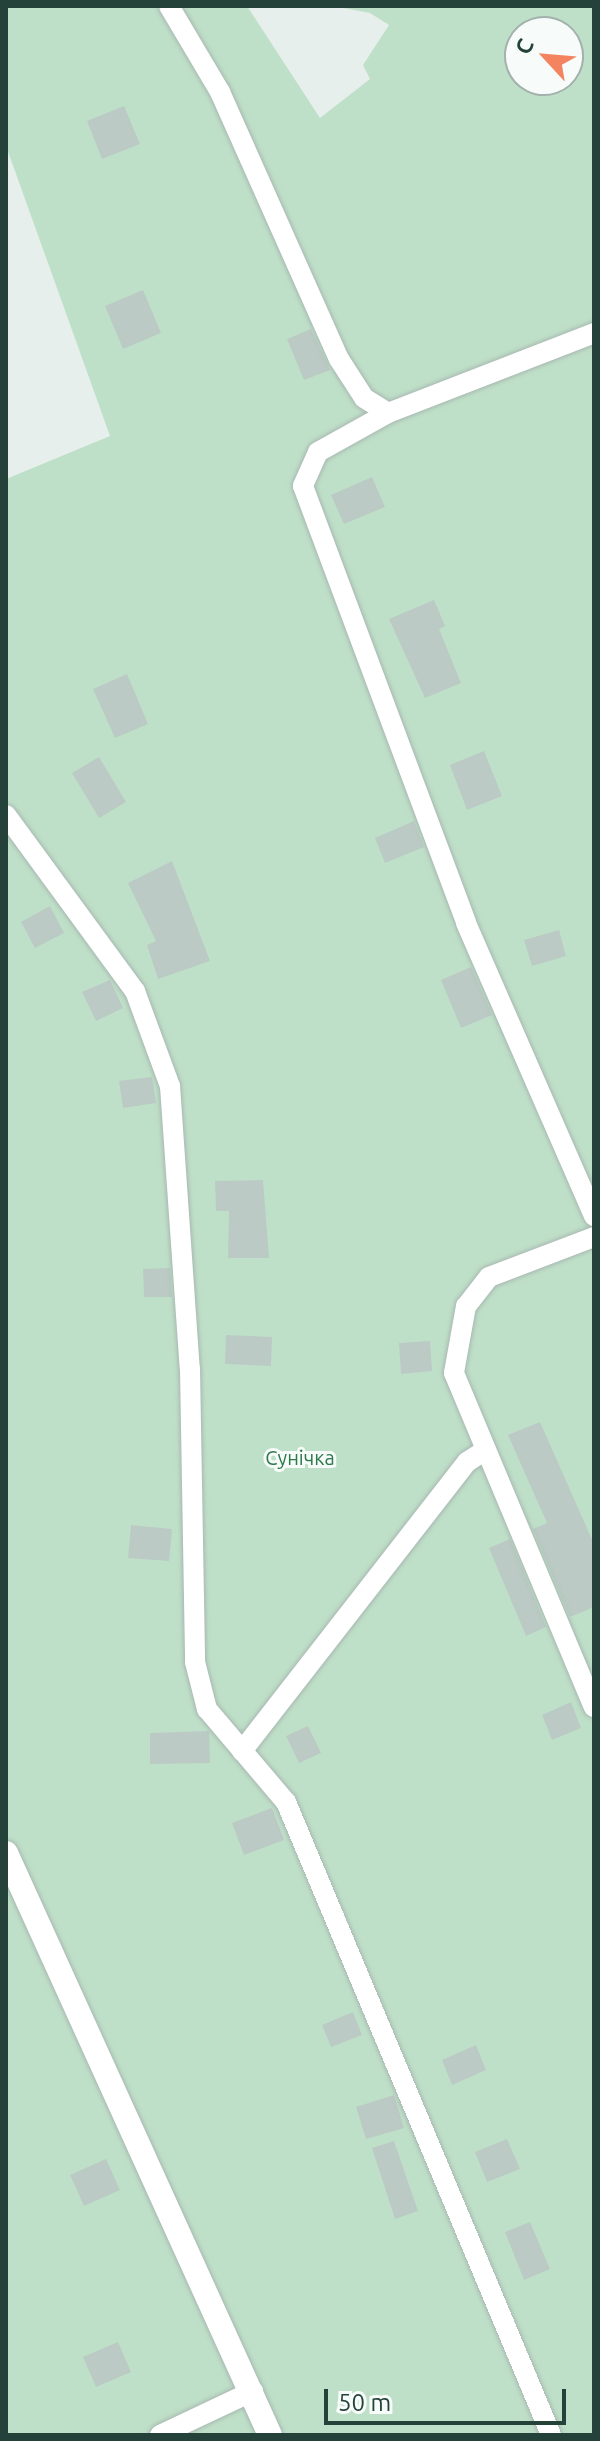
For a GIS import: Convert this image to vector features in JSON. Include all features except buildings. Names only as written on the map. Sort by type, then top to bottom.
[{"type":"street","points":[[6,1853],[253,2391],[270,2435]]},
{"type":"lane","points":[[169,6],[220,92],[339,359],[364,398],[388,413]]},
{"type":"lane","points":[[594,333],[388,413],[318,452],[303,486],[466,923],[594,1216]]},
{"type":"lane","points":[[6,815],[135,991],[170,1086],[190,1369],[195,1662],[207,1709],[286,1802],[551,2435]]},
{"type":"lane","points":[[594,1237],[489,1277],[466,1306],[454,1373],[484,1451],[594,1707]]},
{"type":"lane","points":[[242,1751],[467,1462],[484,1451]]},
{"type":"lane","points":[[160,2435],[253,2391]]},
{"type":"green space","name":"Сунічка","points":[[6,6],[247,6],[320,118],[370,79],[363,65],[389,25],[370,13],[333,6],[594,6],[594,2435],[6,2435],[6,479],[110,436],[6,146]]}]
